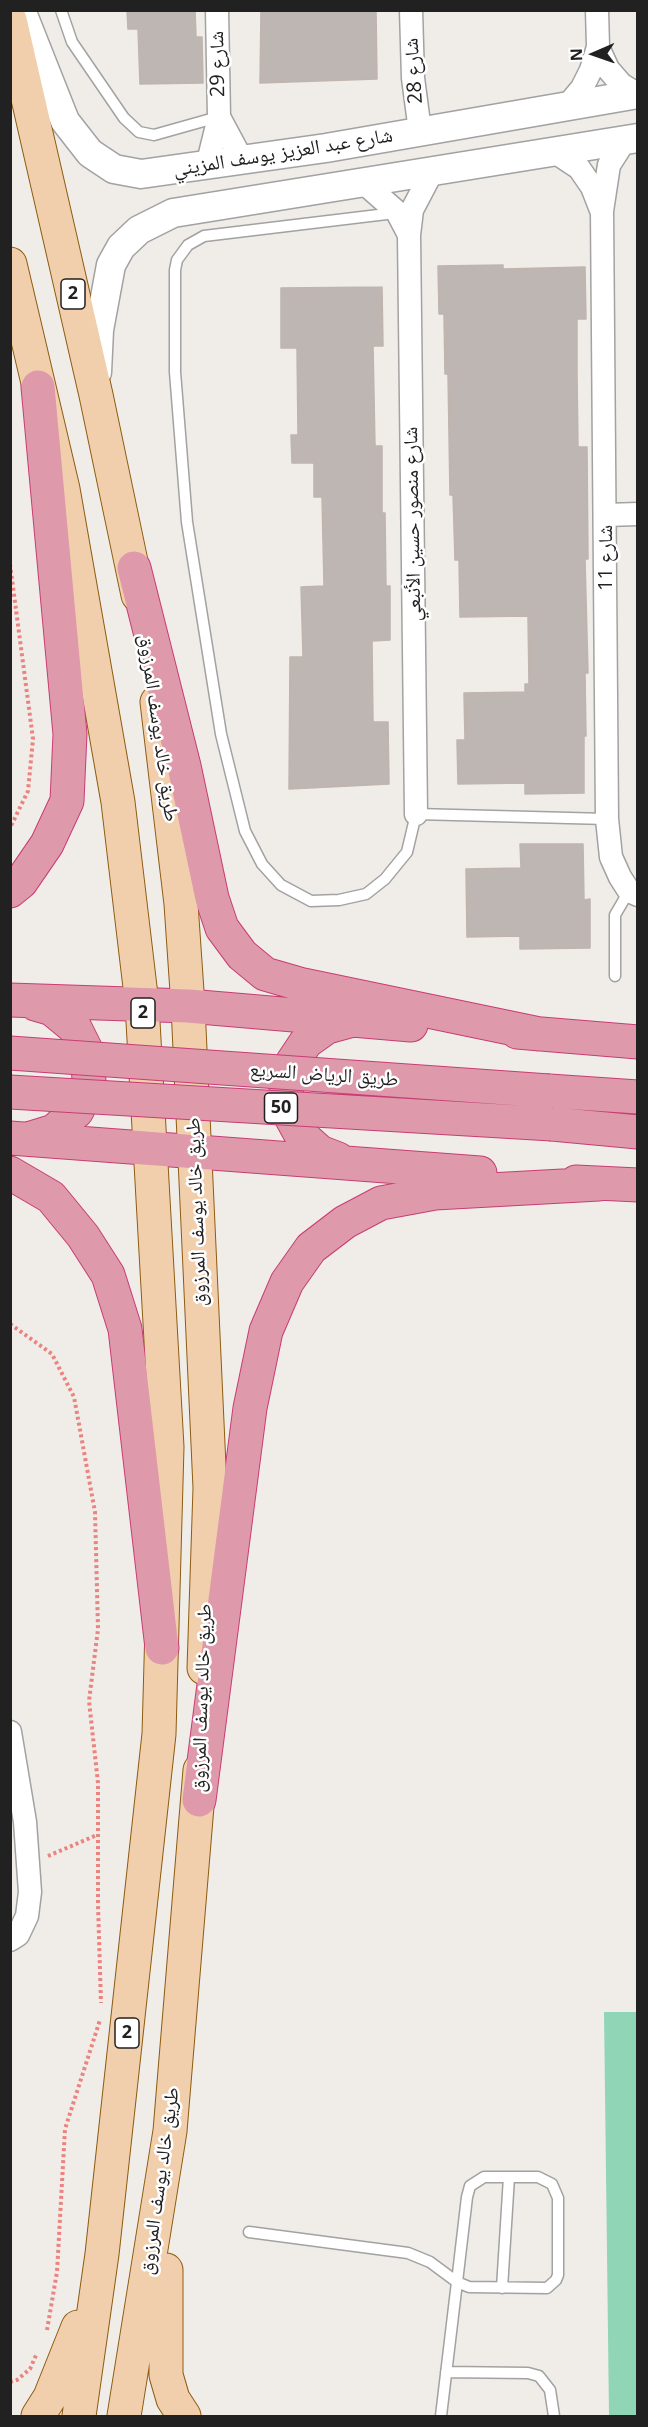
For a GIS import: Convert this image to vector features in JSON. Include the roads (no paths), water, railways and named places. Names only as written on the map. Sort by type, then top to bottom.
[{"type":"highway","points":[[10,891],[21,882],[47,844],[67,801],[70,734],[38,387]]},
{"type":"highway","points":[[134,568],[184,766],[212,898],[222,928],[242,955],[265,974],[303,985],[539,1034]]},
{"type":"highway","points":[[17,1001],[188,1006],[351,1021],[638,1042]]},
{"type":"highway","points":[[17,1001],[52,1009],[75,1028],[88,1054],[89,1084],[77,1111],[54,1131],[18,1138]]},
{"type":"highway","points":[[343,1161],[320,1152],[301,1135],[290,1113],[286,1088],[292,1063],[306,1042],[327,1027],[351,1021]]},
{"type":"highway","name":"طريق الرياض السريع","points":[[10,1053],[638,1097]]},
{"type":"highway","name":"طريق الرياض السريع","points":[[10,1092],[552,1124],[638,1132]]},
{"type":"highway","points":[[18,1138],[151,1150],[343,1161],[599,1184],[638,1185]]},
{"type":"highway","points":[[10,1173],[51,1197],[83,1236],[108,1275],[125,1329],[162,1648]]},
{"type":"highway","points":[[199,1800],[250,1408],[266,1331],[286,1282],[311,1248],[345,1222],[381,1203],[435,1193],[599,1184]]},
{"type":"main road","name":"طريق خالد يوسف المرزوق","points":[[10,20],[134,568],[157,704],[181,904],[195,1152],[195,1200],[210,1488],[199,1800],[170,2132],[124,2416]]},
{"type":"main road","name":"طريق خالد يوسف المرزوق","points":[[10,264],[63,489],[118,802],[142,1004],[167,1447],[159,1734],[102,2254],[79,2416]]},
{"type":"main road","points":[[170,2132],[165,2358],[173,2399],[184,2416]]},
{"type":"main road","points":[[38,2416],[50,2397],[63,2367],[102,2254]]},
{"type":"street","name":"شارع عبد العزيز يوسف المزيني","points":[[21,10],[65,121],[90,153],[114,169],[141,174],[326,148],[637,94]]},
{"type":"street","name":"شارع 29","points":[[207,166],[219,117],[217,10]]},
{"type":"street","name":"شارع 28","points":[[411,10],[413,78],[420,131]]},
{"type":"street","points":[[567,106],[582,88],[598,47],[597,10]]},
{"type":"street","points":[[598,47],[608,69],[621,84],[637,94]]},
{"type":"street","points":[[523,114],[516,130],[517,139],[522,147],[546,154]]},
{"type":"street","name":"شارع 29","points":[[219,117],[242,160]]},
{"type":"street","points":[[472,123],[480,126],[489,141],[490,150],[481,165]]},
{"type":"street","points":[[96,395],[99,330],[111,265],[121,247],[140,230],[174,213],[631,140]]},
{"type":"street","name":"شارع 11","points":[[631,140],[609,165],[602,211],[607,819],[611,857],[633,893]]},
{"type":"street","points":[[326,148],[314,159],[314,175],[319,182],[334,188]]},
{"type":"street","name":"شارع 11","points":[[546,154],[579,168],[592,187],[602,211]]},
{"type":"street","name":"شارع منصور حسين الأنبعي","points":[[416,814],[409,235],[412,210],[432,172]]},
{"type":"street","name":"شارع منصور حسين الأنبعي","points":[[364,183],[397,212],[409,235]]},
{"type":"street","points":[[606,515],[638,514]]},
{"type":"street","points":[[10,1732],[30,1863],[27,1916],[18,1935],[10,1940]]},
{"type":"lane","points":[[61,10],[72,42],[124,118],[139,132],[154,135],[219,117]]},
{"type":"lane","points":[[397,212],[204,236],[195,239],[182,252],[175,270],[176,372],[187,522],[221,734],[245,831],[262,864],[281,885],[311,901],[339,900],[366,894],[385,879],[407,852],[416,814],[607,819]]},
{"type":"lane","points":[[615,976],[615,915],[633,893]]},
{"type":"lane","points":[[249,2232],[408,2253],[430,2262],[457,2282],[470,2287],[547,2288],[558,2275],[555,2188],[543,2178],[509,2177],[484,2177],[470,2186],[457,2282],[441,2416]]},
{"type":"lane","points":[[502,2288],[509,2177]]},
{"type":"lane","points":[[446,2372],[528,2373],[539,2376],[550,2390],[554,2416]]}]
